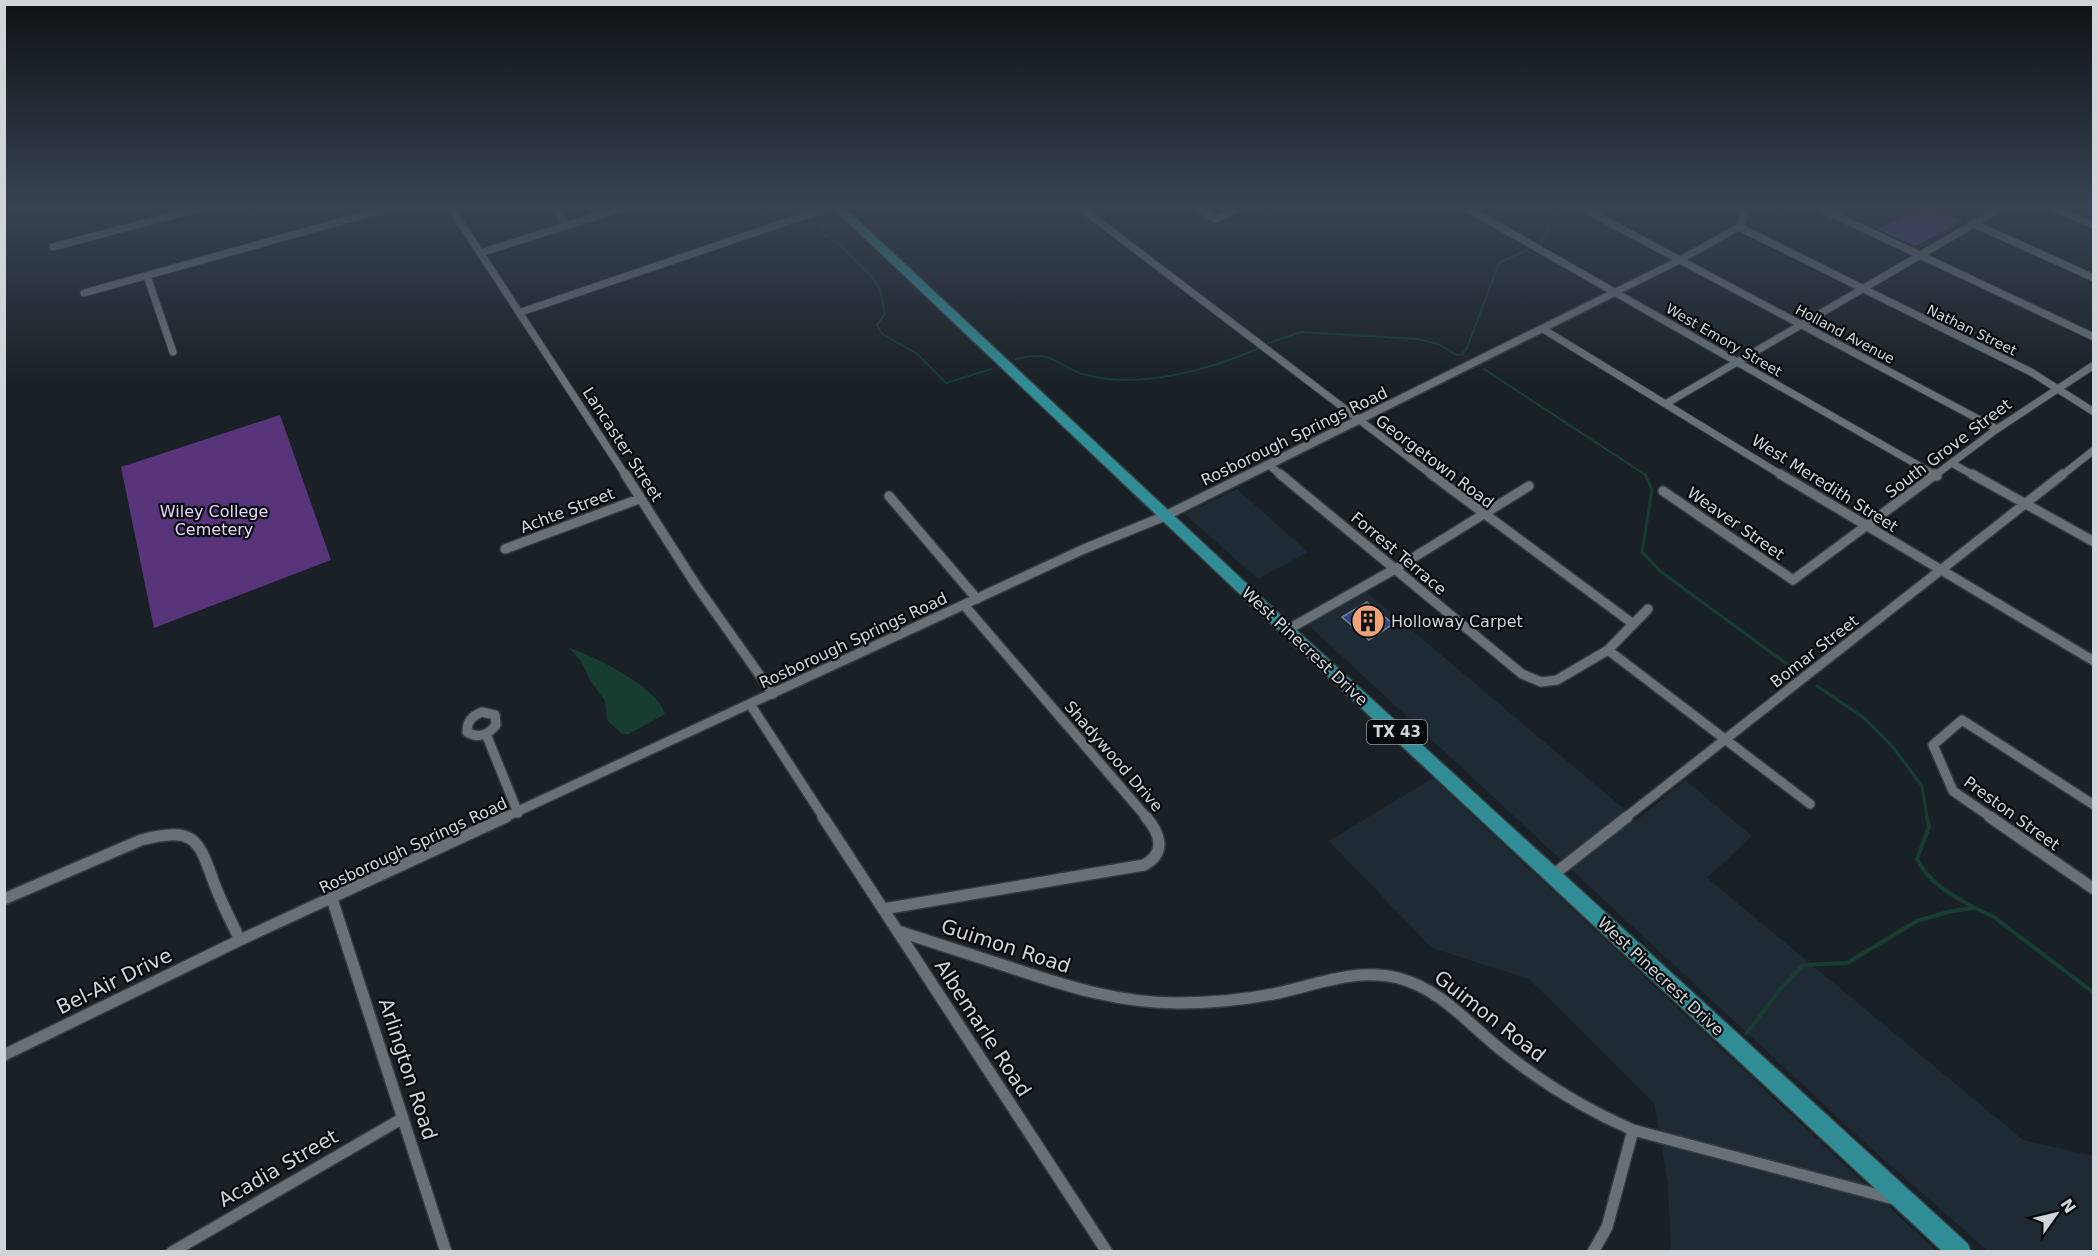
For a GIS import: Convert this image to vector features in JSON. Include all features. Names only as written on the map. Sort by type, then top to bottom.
[{"type":"main road","name":"West Pinecrest Drive","points":[[900,267],[1287,630],[1960,1251]]},
{"type":"street","points":[[84,293],[180,267]]},
{"type":"street","name":"Lancaster Street","points":[[489,267],[696,585],[773,694]]},
{"type":"street","points":[[521,312],[655,267]]},
{"type":"street","name":"Georgetown Road","points":[[1158,267],[1358,421],[1614,608],[1632,624]]},
{"type":"street","name":"West Emory Street","points":[[1568,267],[1937,476]]},
{"type":"street","name":"Rosborough Springs Road","points":[[240,940],[518,813],[1089,546],[1165,516],[1667,267]]},
{"type":"street","name":"Holland Avenue","points":[[1693,267],[1997,429]]},
{"type":"street","name":"Nathan Street","points":[[1818,267],[2031,372],[2094,412]]},
{"type":"street","points":[[1667,403],[1899,267]]},
{"type":"street","points":[[1945,267],[2094,337]]},
{"type":"street","points":[[2069,267],[2094,278]]},
{"type":"street","points":[[147,276],[173,352]]},
{"type":"street","name":"West Meredith Street","points":[[1543,329],[1866,527],[2094,661]]},
{"type":"street","name":"South Grove Street","points":[[1792,580],[1937,476],[1997,429],[2094,365]]},
{"type":"street","name":"Bomar Street","points":[[1552,875],[2094,450]]},
{"type":"street","points":[[1953,464],[2094,542]]},
{"type":"street","name":"Forrest Terrace","points":[[1269,465],[1522,674],[1541,682],[1557,680],[1608,650]]},
{"type":"street","points":[[1287,630],[1395,569],[1529,486]]},
{"type":"street","name":"Weaver Street","points":[[1663,491],[1792,580]]},
{"type":"street","points":[[889,496],[977,599]]},
{"type":"street","name":"Achte Street","points":[[505,549],[639,499]]},
{"type":"street","name":"Shadywood Drive","points":[[884,909],[1144,865],[1151,862],[1160,850],[1161,842],[1152,824],[964,605]]},
{"type":"street","points":[[1648,609],[1608,650],[1810,804]]},
{"type":"street","name":"Albemarle Road","points":[[750,704],[1107,1251]]},
{"type":"street","name":"Preston Street","points":[[2094,805],[1962,720],[1933,744],[1953,791],[2094,889]]},
{"type":"street","points":[[486,734],[518,813]]},
{"type":"street","points":[[4,899],[141,840],[165,834],[184,835],[198,843],[203,850],[217,891],[240,940]]},
{"type":"street","name":"Arlington Road","points":[[332,899],[446,1251]]},
{"type":"street","name":"Guimon Road","points":[[898,931],[1084,992],[1119,999],[1223,1001],[1273,994],[1358,975],[1398,977],[1434,994],[1502,1051],[1552,1088],[1606,1118],[1633,1130],[1906,1203]]},
{"type":"street","name":"Bel-Air Drive","points":[[4,1055],[240,940]]},
{"type":"street","name":"Acadia Street","points":[[172,1251],[403,1118]]},
{"type":"street","points":[[1593,1251],[1607,1227],[1633,1130]]},
{"type":"shaded area","points":[[1237,489],[1308,552],[1258,579],[1185,514]]},
{"type":"shaded area","points":[[1357,584],[1637,820],[1685,780],[1752,836],[1707,878],[2023,1140],[2093,1156],[2093,1251],[1988,1251],[1873,1150],[1300,617]]},
{"type":"shaded area","points":[[569,648],[609,665],[638,683],[651,693],[665,714],[629,734],[622,734],[607,720],[605,701],[590,680],[581,661]]},
{"type":"shaded area","points":[[1433,778],[1936,1251],[1671,1251],[1668,1184],[1654,1103],[1529,979],[1432,948],[1329,841]]},
{"type":"green space","name":"Wiley College Cemetery","points":[[280,415],[331,560],[154,628],[121,467]]},
{"type":"building","name":"Holloway Carpet","points":[[1367,602],[1393,624],[1369,640],[1342,617]]},
{"type":"waterway","points":[[862,267],[880,289],[885,314],[877,325],[882,334],[916,353],[946,383],[991,369]]},
{"type":"waterway","points":[[1462,354],[1467,348],[1498,267]]},
{"type":"waterway","points":[[1265,344],[1301,332],[1417,339],[1438,344],[1457,355],[1462,354]]},
{"type":"waterway","points":[[1016,359],[1040,356],[1090,376],[1132,380],[1197,370],[1257,349]]},
{"type":"waterway","points":[[1462,354],[1466,357]]},
{"type":"waterway","points":[[1484,369],[1645,475]]},
{"type":"waterway","points":[[1645,475],[1652,490],[1642,552],[1660,571],[1792,668]]},
{"type":"waterway","points":[[1817,686],[1864,718],[1893,747],[1922,786],[1927,818]]},
{"type":"waterway","points":[[1927,817],[1929,827],[1917,859],[1934,881],[1973,907]]},
{"type":"waterway","points":[[1747,1033],[1781,988],[1803,965],[1847,963],[1917,921],[1952,911],[1975,908],[1994,917],[2094,993]]},
{"type":"place","name":"Holloway Carpet","points":[[1368,621]]}]
